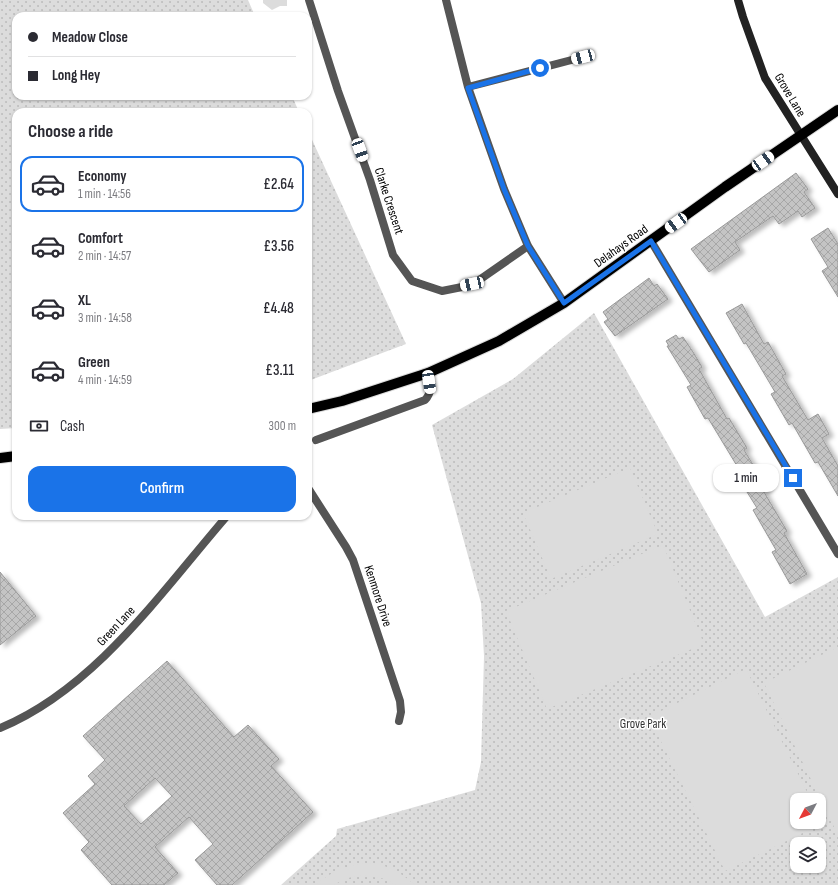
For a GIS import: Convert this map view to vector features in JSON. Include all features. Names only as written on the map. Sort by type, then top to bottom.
[{"type":"main road","name":"Delahays Road","points":[[312,408],[342,401],[428,373],[499,341],[564,303],[725,187],[838,110]]},
{"type":"main road","points":[[0,458],[12,456]]},
{"type":"street","name":"Clarke Crescent","points":[[309,0],[338,91],[370,180],[393,255],[412,281],[442,291],[472,284],[528,246]]},
{"type":"street","points":[[446,0],[468,88],[504,189],[528,246],[564,303]]},
{"type":"street","name":"Grove Lane","points":[[738,0],[765,78],[838,194]]},
{"type":"street","points":[[468,88],[583,57]]},
{"type":"street","points":[[651,241],[838,554]]},
{"type":"street","points":[[316,440],[425,400],[431,391],[428,373]]},
{"type":"street","name":"Kenmore Drive","points":[[312,494],[353,560],[400,701],[401,712],[399,720]]},
{"type":"street","name":"Green Lane","points":[[0,728],[23,717],[57,695],[106,655],[134,625],[224,520]]},
{"type":"green space","points":[[0,0],[248,0],[253,12],[12,12],[12,100],[294,100],[297,108],[12,108],[12,428],[0,429]]},
{"type":"green space","points":[[263,0],[287,0],[287,6],[280,6],[272,10],[263,3]]},
{"type":"green space","points":[[312,140],[406,344],[312,379]]},
{"type":"green space","name":"Grove Park","points":[[594,313],[765,617],[838,577],[838,885],[281,885],[336,836],[337,829],[475,790],[481,762],[484,656],[481,603],[432,425],[513,379]]},
{"type":"green space","points":[[630,468],[658,534],[551,579],[523,513]]},
{"type":"green space","points":[[663,545],[704,644],[547,709],[506,611]]},
{"type":"green space","points":[[838,647],[838,835],[826,810],[826,793],[818,793],[764,683]]},
{"type":"green space","points":[[746,669],[808,793],[790,793],[790,829],[811,829],[794,837],[790,837],[790,839],[725,871],[649,717]]},
{"type":"green space","points":[[367,863],[387,867],[404,876],[415,885],[396,885],[386,879],[361,875],[344,879],[334,885],[316,885],[333,872],[353,865]]},
{"type":"building","points":[[796,173],[808,189],[804,192],[815,208],[802,217],[798,211],[779,224],[773,216],[735,242],[740,250],[709,272],[691,249]]},
{"type":"building","points":[[828,228],[838,244],[838,297],[822,271],[828,267],[811,239]]},
{"type":"building","points":[[649,278],[654,286],[657,284],[668,299],[615,336],[604,322],[608,319],[603,312]]},
{"type":"building","points":[[742,304],[764,344],[768,342],[786,374],[782,376],[808,420],[818,414],[829,434],[822,438],[838,466],[838,496],[818,462],[815,463],[792,423],[789,425],[771,394],[775,392],[726,313]]},
{"type":"building","points":[[676,335],[679,339],[683,337],[693,352],[702,367],[699,369],[727,419],[729,418],[747,448],[744,450],[768,489],[764,492],[787,531],[784,533],[807,574],[790,584],[772,552],[776,550],[753,510],[757,508],[732,468],[737,466],[708,418],[705,419],[687,387],[691,385],[667,346],[669,346],[666,341]]},
{"type":"building","points":[[0,572],[36,616],[0,645]]},
{"type":"building","points":[[167,661],[234,737],[248,725],[279,759],[271,766],[313,812],[232,885],[217,885],[195,860],[213,844],[189,817],[155,847],[178,873],[164,885],[112,885],[81,850],[89,842],[63,813],[95,784],[88,776],[105,760],[83,736]],"holes":[[[155,778],[172,796],[141,824],[124,806]]]},
{"type":"route","points":[[540,68],[468,88],[504,189],[528,246],[564,303],[651,241],[793,478]]}]
